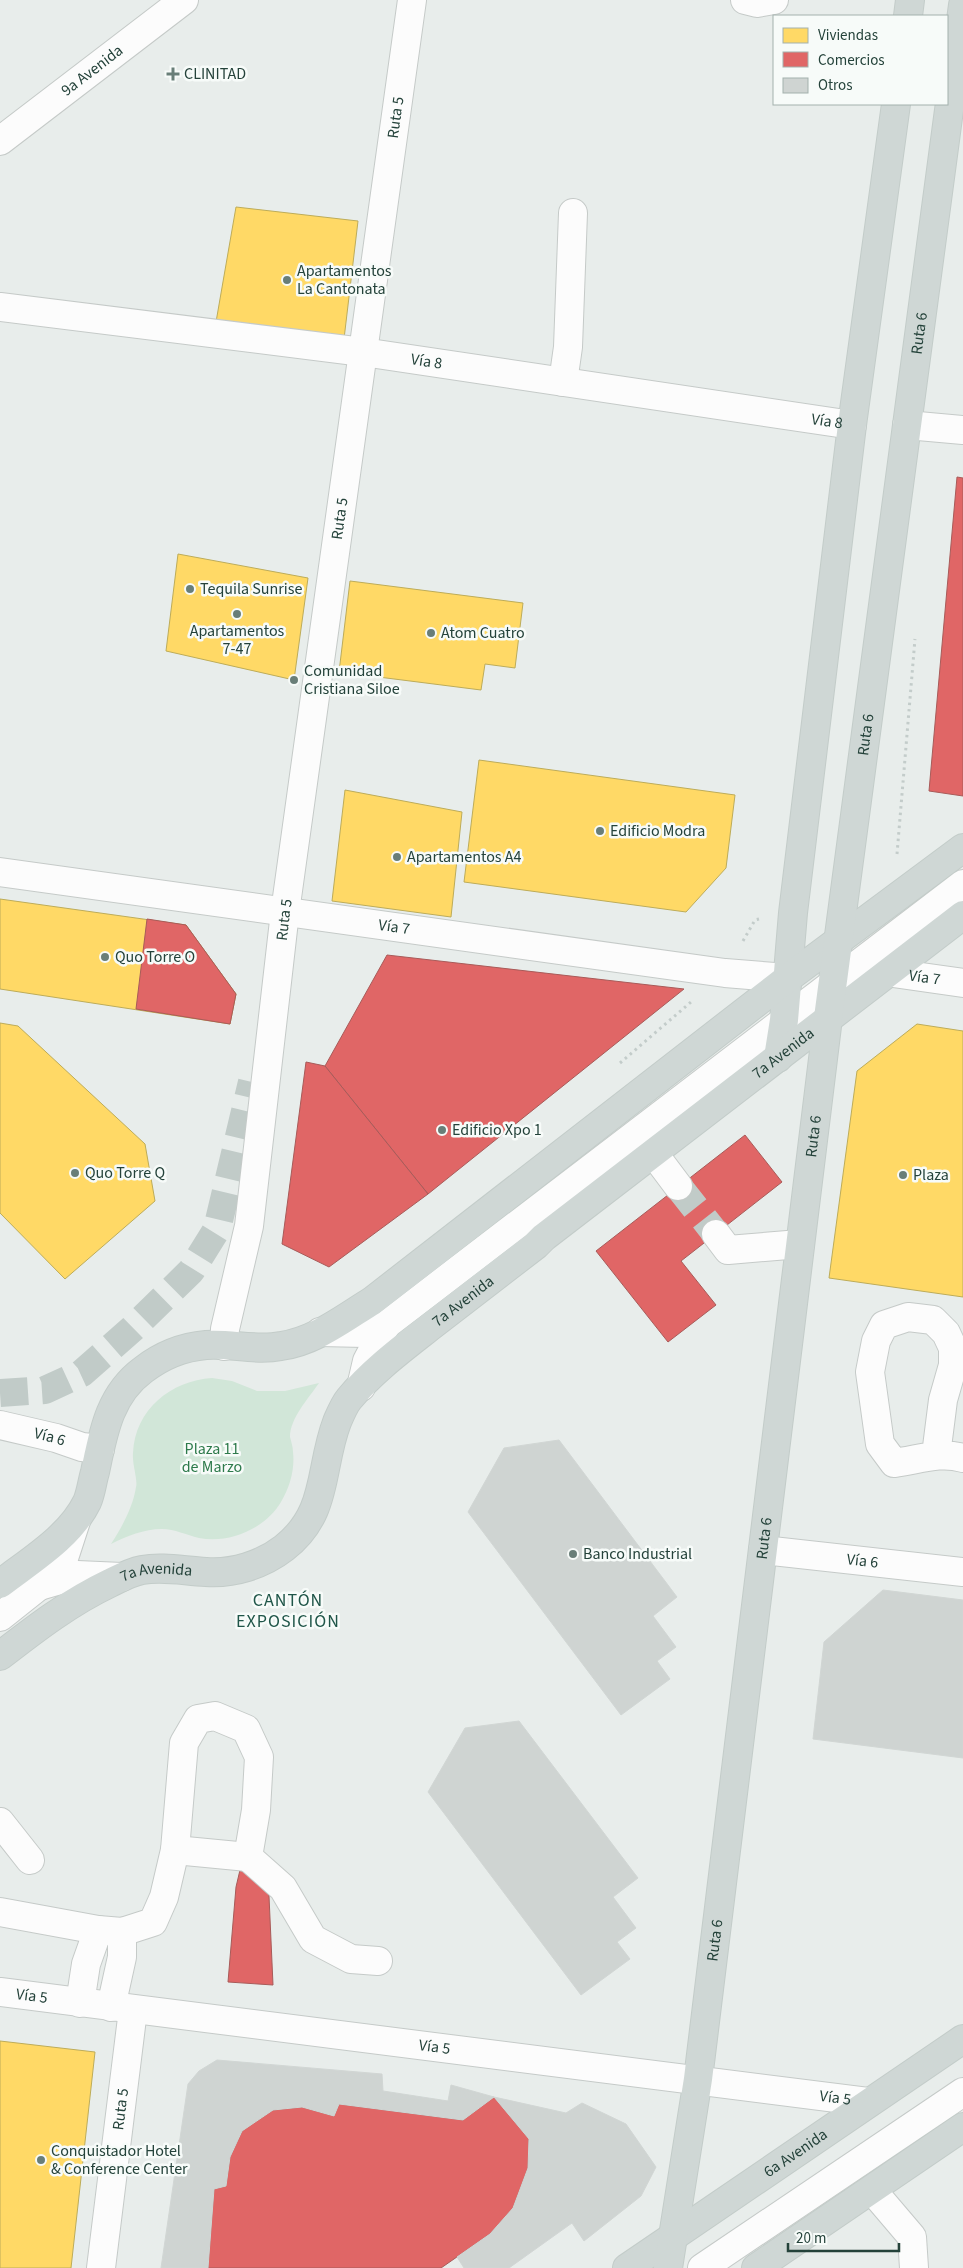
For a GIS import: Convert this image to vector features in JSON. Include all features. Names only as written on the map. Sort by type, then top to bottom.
[{"type":"main road","points":[[908,15],[910,0]]},
{"type":"main road","name":"Ruta 6","points":[[668,2268],[698,2079],[828,1018],[963,5]]},
{"type":"main road","points":[[778,1058],[784,1020],[795,904],[852,425],[896,105]]},
{"type":"main road","points":[[0,1584],[53,1543],[76,1521],[88,1500],[107,1418],[117,1399],[142,1370],[162,1357],[178,1351],[206,1345],[246,1348],[282,1346],[308,1339],[372,1301],[788,978],[839,942],[963,848]]},
{"type":"main road","name":"7a Avenida","points":[[0,1656],[59,1611],[90,1592],[122,1577],[141,1570],[163,1568],[223,1572],[245,1568],[271,1557],[284,1547],[299,1534],[310,1517],[320,1495],[333,1433],[348,1400],[361,1387],[402,1350],[544,1237],[778,1058],[886,972],[963,915]]},
{"type":"main road","name":"6a Avenida","points":[[627,2268],[963,2039]]},
{"type":"main road","points":[[756,2268],[963,2127]]},
{"type":"street","name":"9a Avenida","points":[[0,141],[184,0]]},
{"type":"street","name":"Ruta 5","points":[[224,1346],[225,1329],[249,1226],[285,912],[412,0]]},
{"type":"street","points":[[745,0],[757,3],[774,0]]},
{"type":"street","points":[[563,382],[568,347],[573,213]]},
{"type":"street","name":"Vía 8","points":[[0,307],[363,352],[852,425]]},
{"type":"street","points":[[907,425],[963,430]]},
{"type":"street","name":"Vía 7","points":[[0,872],[725,973],[788,978]]},
{"type":"street","points":[[320,1332],[365,1333],[386,1325],[963,884]]},
{"type":"street","name":"Vía 7","points":[[886,972],[963,983]]},
{"type":"street","name":"Ruta 5","points":[[252,1082],[271,1038]]},
{"type":"street","points":[[654,1154],[678,1186]]},
{"type":"street","points":[[716,1234],[728,1250],[800,1244]]},
{"type":"street","points":[[936,1454],[943,1400],[953,1365],[953,1348],[946,1333],[932,1320],[908,1317],[884,1325],[876,1340],[870,1372],[880,1444],[894,1463],[921,1460],[936,1454],[951,1454],[963,1458]]},
{"type":"street","points":[[361,1387],[367,1361],[386,1325]]},
{"type":"street","name":"Vía 6","points":[[0,1425],[56,1438],[82,1447],[100,1449]]},
{"type":"street","points":[[0,1618],[39,1586],[64,1558],[76,1521]]},
{"type":"street","name":"Vía 6","points":[[763,1550],[963,1572]]},
{"type":"street","points":[[39,1586],[77,1575],[122,1577]]},
{"type":"street","points":[[0,1912],[110,1931],[153,1922],[164,1897],[175,1850],[184,1743],[198,1719],[215,1716],[246,1730],[259,1757],[256,1810],[248,1857]]},
{"type":"street","points":[[0,1822],[30,1860]]},
{"type":"street","points":[[175,1850],[248,1857],[283,1888],[313,1939],[351,1959],[378,1961]]},
{"type":"street","name":"Ruta 5","points":[[100,2268],[122,2009],[122,1957],[110,1931]]},
{"type":"street","points":[[80,2003],[86,1964],[110,1931]]},
{"type":"street","name":"Vía 5","points":[[0,1992],[122,2009],[698,2079],[868,2102]]},
{"type":"street","points":[[702,2268],[963,2092]]},
{"type":"street","points":[[872,2190],[912,2237],[914,2268]]},
{"type":"path","points":[[619,1064],[725,973]]},
{"type":"green space","name":"Plaza 11 de Marzo","points":[[212,1378],[232,1381],[257,1391],[285,1391],[319,1383],[293,1423],[290,1437],[293,1450],[292,1471],[287,1490],[281,1502],[266,1520],[256,1527],[222,1539],[199,1538],[171,1530],[155,1529],[123,1538],[111,1544],[126,1517],[135,1494],[133,1453],[135,1437],[140,1423],[158,1400],[170,1391],[197,1380]]},
{"type":"building: Viviendas","name":"Apartamentos La Cantonata","points":[[236,207],[358,221],[344,339],[216,322]]},
{"type":"building: Viviendas","name":"Apartamentos 7-47","points":[[178,554],[308,578],[294,680],[166,651]]},
{"type":"building: Viviendas","name":"Atom Cuatro","points":[[350,581],[523,603],[515,668],[485,664],[481,690],[339,672]]},
{"type":"building: Viviendas","name":"Edificio Modra","points":[[479,760],[735,795],[726,868],[686,912],[464,882]]},
{"type":"building: Viviendas","name":"Apartamentos A4","points":[[345,790],[462,812],[451,917],[332,901]]},
{"type":"building: Viviendas","name":"Quo Torre O","points":[[0,899],[186,925],[236,994],[230,1024],[0,989]]},
{"type":"building: Viviendas","name":"Quo Torre Q","points":[[0,1023],[18,1026],[145,1144],[155,1201],[65,1279],[0,1213]]},
{"type":"building: Viviendas","name":"Plaza","points":[[917,1024],[963,1031],[963,1297],[829,1278],[857,1071]]},
{"type":"building: Viviendas","name":"Conquistador Hotel & Conference Center","points":[[0,2041],[95,2052],[71,2268],[0,2268]]},
{"type":"building: Comercios","points":[[957,477],[963,478],[963,796],[929,791]]},
{"type":"building: Comercios","points":[[147,919],[186,925],[236,994],[230,1024],[136,1009]]},
{"type":"building: Comercios","name":"Edificio Xpo 1","points":[[387,955],[684,989],[428,1194],[325,1066]]},
{"type":"building: Comercios","points":[[306,1062],[325,1066],[428,1194],[329,1267],[282,1244]]},
{"type":"building: Comercios","points":[[745,1135],[782,1182],[681,1261],[716,1305],[668,1342],[596,1251]]},
{"type":"building: Comercios","points":[[240,1870],[268,1874],[273,1985],[228,1982],[236,1887]]},
{"type":"building: Comercios","points":[[494,2097],[529,2139],[528,2168],[513,2208],[490,2234],[441,2268],[208,2268],[214,2189],[226,2186],[230,2157],[242,2131],[273,2110],[302,2107],[334,2116],[339,2104],[463,2120]]},
{"type":"building: Otros","name":"Banco Industrial","points":[[559,1440],[677,1597],[653,1616],[676,1647],[657,1661],[670,1679],[621,1715],[468,1512],[504,1448]]},
{"type":"building: Otros","points":[[883,1590],[963,1600],[963,1758],[813,1739],[824,1642]]},
{"type":"building: Otros","points":[[519,1721],[638,1878],[613,1897],[636,1928],[617,1942],[630,1959],[581,1995],[428,1792],[465,1728]]},
{"type":"building: Otros","points":[[217,2060],[382,2074],[383,2091],[448,2101],[451,2085],[494,2097],[463,2120],[339,2104],[334,2116],[302,2107],[273,2110],[242,2131],[230,2157],[226,2186],[214,2189],[208,2268],[161,2268],[188,2084],[199,2071]]},
{"type":"building: Otros","points":[[494,2097],[566,2113],[582,2103],[626,2124],[656,2167],[641,2196],[584,2241],[572,2223],[509,2268],[464,2268],[457,2257],[490,2234],[513,2208],[528,2168],[529,2139]]},
{"type":"tunnel","points":[[0,1393],[45,1390],[82,1373],[132,1329],[191,1271],[217,1229],[252,1082]]},
{"type":"tunnel","points":[[678,1186],[716,1234]]},
{"type":"place","name":"CLINITAD","points":[[173,74]]},
{"type":"place","name":"Apartamentos La Cantonata","points":[[287,280]]},
{"type":"place","name":"Tequila Sunrise","points":[[190,589]]},
{"type":"place","name":"Apartamentos 7-47","points":[[237,614]]},
{"type":"place","name":"Atom Cuatro","points":[[431,633]]},
{"type":"place","name":"Comunidad Cristiana Siloe","points":[[294,680]]},
{"type":"place","name":"Edificio Modra","points":[[600,831]]},
{"type":"place","name":"Apartamentos A4","points":[[397,857]]},
{"type":"place","name":"Quo Torre O","points":[[105,957]]},
{"type":"place","name":"Edificio Xpo 1","points":[[442,1130]]},
{"type":"place","name":"Quo Torre Q","points":[[75,1173]]},
{"type":"place","name":"Plaza","points":[[903,1175]]},
{"type":"place","name":"Banco Industrial","points":[[573,1554]]},
{"type":"place","name":"Conquistador Hotel & Conference Center","points":[[41,2160]]},
{"type":"district","name":"CANTÓN EXPOSICIÓN","points":[[288,1610]]}]
